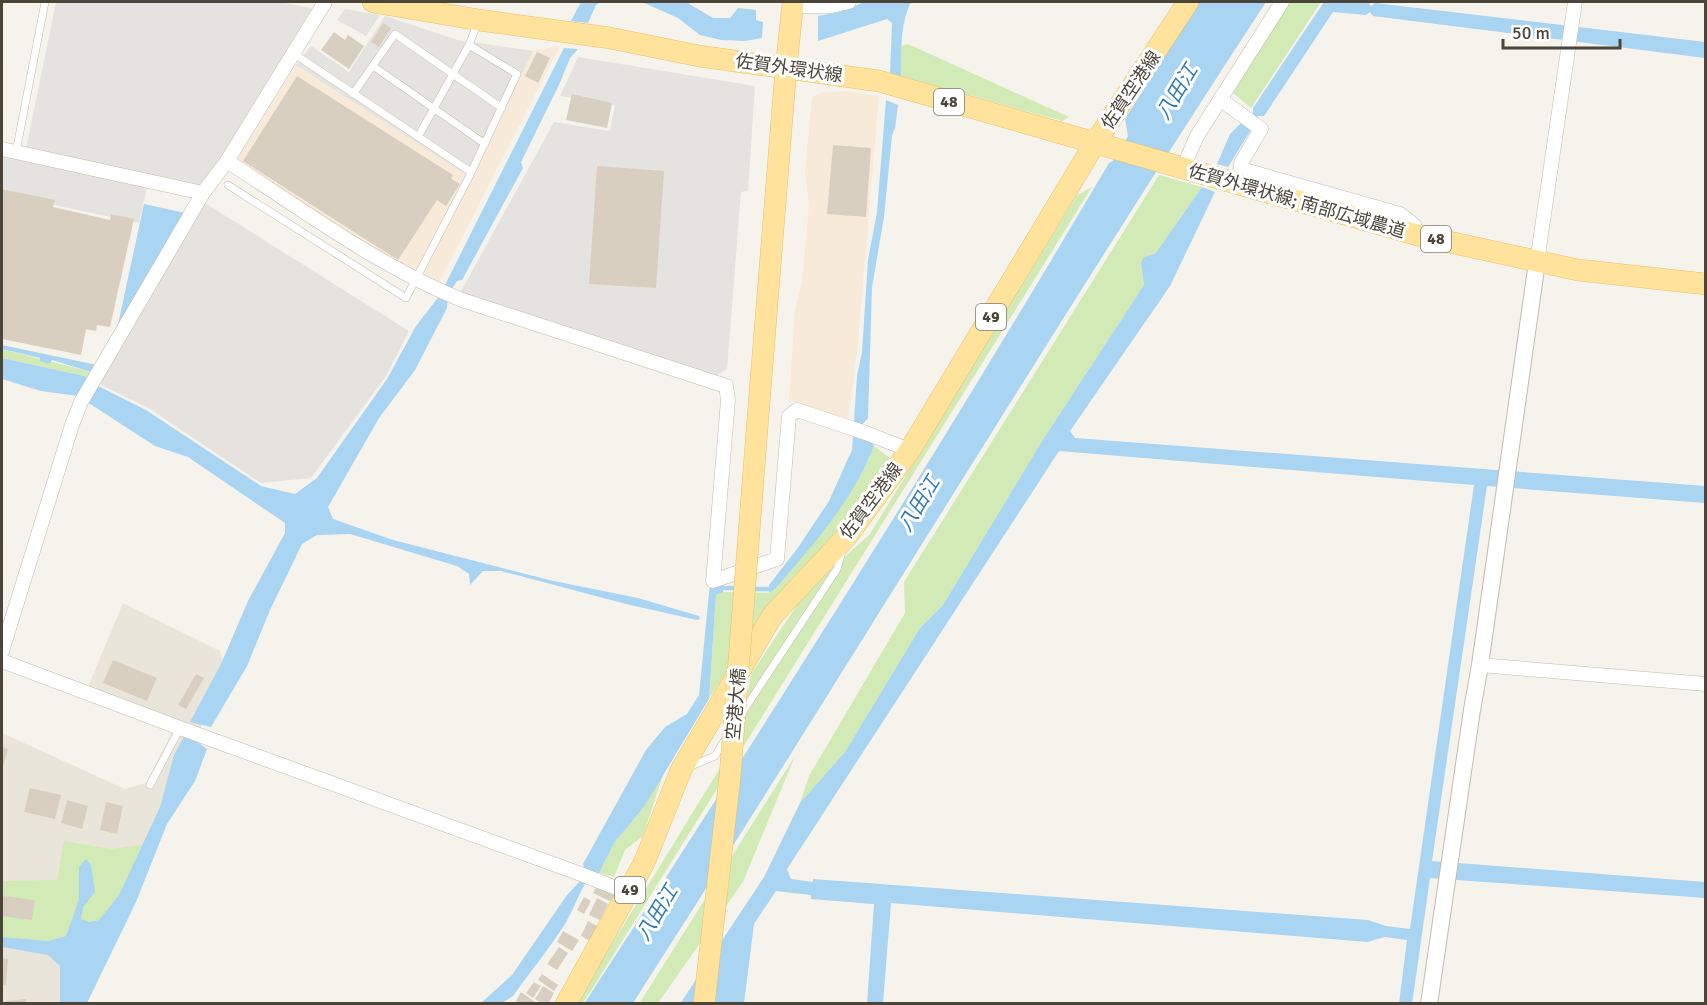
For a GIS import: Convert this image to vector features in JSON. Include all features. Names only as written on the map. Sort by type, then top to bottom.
[{"type":"main road","name":"48","points":[[373,2],[470,18]]},
{"type":"main road","name":"佐賀空港線","points":[[566,1004],[644,863],[681,770],[772,616],[847,536],[910,450],[1103,145],[1188,2]]},
{"type":"main road","points":[[786,68],[793,4]]},
{"type":"main road","name":"佐賀外環状線","points":[[470,18],[610,38],[699,56],[879,81],[1103,145]]},
{"type":"main road","name":"空港大橋","points":[[704,1004],[730,776],[786,68]]},
{"type":"main road","name":"48","points":[[1103,145],[1180,163]]},
{"type":"main road","name":"佐賀外環状線; 南部広域農道","points":[[1180,163],[1417,235],[1578,270],[1706,284]]},
{"type":"street","points":[[2,651],[81,402],[203,193],[227,161],[324,2]]},
{"type":"street","points":[[793,4],[831,6],[849,2]]},
{"type":"street","points":[[1180,163],[1282,2]]},
{"type":"street","points":[[1429,1004],[1575,2]]},
{"type":"street","points":[[1220,99],[1261,129],[1241,163],[1241,169],[1400,214],[1414,225],[1417,235]]},
{"type":"street","points":[[2,149],[203,193]]},
{"type":"street","points":[[227,161],[387,264],[445,293],[726,386],[728,400],[713,581],[777,560],[789,416],[796,410],[910,450]]},
{"type":"street","points":[[2,661],[629,893]]},
{"type":"street","points":[[1480,665],[1706,684]]},
{"type":"lane","points":[[16,153],[45,2]]},
{"type":"lane","points":[[418,137],[469,45],[470,18]]},
{"type":"lane","points":[[353,94],[395,34],[502,108]]},
{"type":"lane","points":[[228,185],[405,298],[485,144],[517,74],[469,45]]},
{"type":"lane","points":[[293,53],[471,172]]},
{"type":"lane","points":[[374,66],[485,144]]},
{"type":"lane","points":[[150,785],[180,728]]},
{"type":"shaded area","points":[[56,2],[279,2],[312,8],[227,149],[202,185],[26,149]]},
{"type":"shaded area","points":[[345,9],[380,15],[366,36],[337,20]]},
{"type":"shaded area","points":[[385,16],[458,40],[533,51],[560,46],[438,284],[392,262],[236,161],[296,65],[311,46],[349,72]]},
{"type":"shaded area","points":[[385,16],[457,40],[533,51],[471,178],[296,65],[311,46],[349,72]]},
{"type":"shaded area","points":[[578,57],[755,86],[748,191],[741,192],[727,369],[715,376],[460,293],[554,122],[610,131],[615,105],[560,96]]},
{"type":"shaded area","points":[[850,91],[879,96],[857,352],[848,421],[789,400],[795,311],[802,282],[809,206],[805,172],[812,97],[822,92]]},
{"type":"shaded area","points":[[2,156],[147,187],[139,223],[2,194]]},
{"type":"shaded area","points":[[205,203],[409,331],[386,376],[311,478],[261,483],[147,407],[99,384]]},
{"type":"shaded area","points":[[123,603],[220,651],[226,670],[80,1003],[2,1004],[2,733],[125,789],[146,783],[172,732],[88,687]]},
{"type":"green space","points":[[1288,2],[1321,2],[1251,108],[1233,93]]},
{"type":"green space","points":[[908,44],[1069,117],[1062,121],[901,76],[901,46]]},
{"type":"green space","points":[[1159,175],[1202,187],[1155,254],[1141,263],[1144,285],[1044,438],[943,605],[920,628],[845,752],[800,803],[809,776],[905,613],[904,582]]},
{"type":"green space","points":[[1092,187],[596,983],[583,1003],[575,1004],[741,734],[751,674],[805,593],[870,534],[1077,195]]},
{"type":"green space","points":[[2,349],[91,372],[89,380],[83,376],[2,358]]},
{"type":"green space","points":[[874,446],[891,459],[851,520],[775,597],[709,699],[716,595],[723,592],[769,593],[775,589],[868,461]]},
{"type":"green space","points":[[795,756],[743,882],[658,1003],[639,1004]]},
{"type":"green space","points":[[664,772],[643,836],[625,850],[614,877],[599,873],[614,843],[644,807]]},
{"type":"green space","points":[[64,841],[111,849],[142,845],[119,895],[99,920],[89,922],[81,919],[79,867],[79,899],[66,936],[48,941],[2,937],[2,881],[57,880]]},
{"type":"water","points":[[581,2],[601,2],[596,5],[588,23],[571,21]]},
{"type":"water","points":[[642,2],[686,2],[713,18],[730,18],[738,8],[756,10],[756,20],[763,22],[762,38],[745,41],[721,40],[700,35],[678,18]]},
{"type":"water","points":[[864,2],[911,2],[903,28],[901,76],[890,74],[892,23],[887,19],[818,41],[818,16],[840,12]]},
{"type":"water","name":"八田江","points":[[1199,2],[1266,2],[1106,251],[633,1003],[584,1004],[917,481],[1109,163],[1113,161],[1128,136],[1125,119]]},
{"type":"water","points":[[1324,2],[1368,2],[1371,6],[1375,3],[1705,42],[1705,58],[1373,16],[1370,12],[1366,15],[1333,12],[1264,116],[1258,116],[1250,127],[1251,130],[1228,167],[1217,164],[1230,134],[1242,122],[1246,124],[1253,114],[1253,108]]},
{"type":"water","points":[[564,48],[578,49],[570,58],[521,162],[523,168],[462,280],[457,281],[448,295],[447,308],[415,370],[379,418],[328,507],[333,519],[393,540],[549,580],[638,598],[699,616],[700,619],[626,604],[501,571],[483,571],[470,585],[469,574],[457,566],[350,534],[317,535],[302,544],[270,610],[247,666],[211,727],[190,722],[221,664],[248,601],[285,533],[285,523],[188,457],[155,446],[78,396],[41,391],[2,379],[2,358],[84,376],[98,386],[146,410],[261,486],[295,494],[317,478],[387,379],[416,326],[440,295]]},
{"type":"water","points":[[886,100],[898,105],[892,135],[884,217],[872,287],[868,418],[861,426],[874,446],[855,486],[843,504],[803,556],[769,593],[769,585],[797,549],[829,501],[852,450],[868,260],[877,212]]},
{"type":"water","points":[[1202,187],[1215,192],[1170,286],[1070,431],[1075,438],[1705,486],[1705,503],[1487,486],[1432,861],[1705,882],[1705,898],[1430,878],[1412,1004],[1399,1003],[1407,940],[1385,937],[1367,942],[891,903],[883,1003],[867,1004],[874,904],[811,899],[811,895],[776,891],[754,924],[744,1003],[680,1004],[764,877],[800,803],[845,752],[920,628],[943,605],[1044,438],[1144,285],[1141,263],[1144,257],[1155,254]],"holes":[[[1059,451],[1474,485],[1410,929],[1386,926],[1368,920],[791,879],[787,869]]]},
{"type":"water","points":[[144,204],[185,213],[117,329]]},
{"type":"water","points":[[2,345],[97,365],[91,372],[52,360],[49,364],[40,361],[40,358],[2,349]]},
{"type":"water","points":[[710,583],[723,584],[723,592],[716,595],[709,699],[644,807],[614,843],[599,873],[593,872],[565,924],[513,996],[502,1003],[480,1004],[512,975],[567,895],[580,881],[585,870],[583,864],[646,750],[665,727],[687,714],[699,695]]},
{"type":"water","points":[[184,737],[196,741],[207,749],[195,781],[167,824],[136,902],[87,1003],[60,1003],[60,966],[48,955],[2,947],[2,937],[48,941],[66,936],[79,899],[79,867],[86,859],[91,865],[95,892],[83,907],[81,919],[89,922],[99,920],[119,895],[160,807],[174,755]]},
{"type":"building","points":[[383,23],[391,28],[379,47],[371,42]]},
{"type":"building","points":[[334,32],[345,40],[348,35],[364,46],[349,69],[321,50]]},
{"type":"building","points":[[537,52],[550,58],[538,83],[525,76]]},
{"type":"building","points":[[297,76],[453,175],[451,179],[460,184],[446,206],[437,200],[398,260],[243,161]]},
{"type":"building","points":[[572,94],[612,103],[607,128],[566,120]]},
{"type":"building","points":[[833,145],[871,148],[866,217],[827,214]]},
{"type":"building","points":[[597,166],[664,171],[656,288],[589,284]]},
{"type":"building","points":[[2,189],[55,200],[53,207],[110,220],[111,214],[134,219],[110,327],[97,325],[96,331],[86,329],[81,355],[2,339]]},
{"type":"building","points":[[113,660],[157,678],[147,701],[103,683]]},
{"type":"building","points":[[196,674],[204,678],[186,709],[178,705]]},
{"type":"building","points":[[2,747],[8,749],[2,769]]},
{"type":"building","points":[[30,788],[61,795],[55,819],[24,812]]},
{"type":"building","points":[[67,800],[88,806],[82,829],[61,823]]},
{"type":"building","points":[[106,802],[123,806],[117,834],[100,830]]},
{"type":"building","points":[[597,886],[615,895],[612,902],[593,893]]},
{"type":"building","points":[[2,896],[35,900],[32,920],[2,916]]},
{"type":"building","points":[[584,897],[591,901],[584,914],[577,910]]},
{"type":"building","points":[[597,898],[608,904],[600,920],[589,915]]},
{"type":"building","points":[[588,921],[599,927],[592,942],[581,936]]},
{"type":"building","points":[[563,931],[579,940],[572,951],[557,942]]},
{"type":"building","points":[[559,947],[568,953],[557,970],[547,964]]},
{"type":"building","points":[[2,958],[8,959],[6,985],[2,984]]},
{"type":"building","points":[[542,974],[558,985],[554,991],[538,980]]},
{"type":"building","points":[[534,982],[541,986],[533,998],[526,993]]},
{"type":"building","points":[[543,986],[554,993],[548,1004],[542,1004],[535,999]]},
{"type":"building","points":[[521,992],[538,1004],[520,1004],[516,1001]]},
{"type":"building","points":[[26,999],[26,1004],[5,1004],[5,1001]]},
{"type":"waterway","points":[[723,588],[738,588]]},
{"type":"waterway","points":[[750,589],[769,589]]}]
